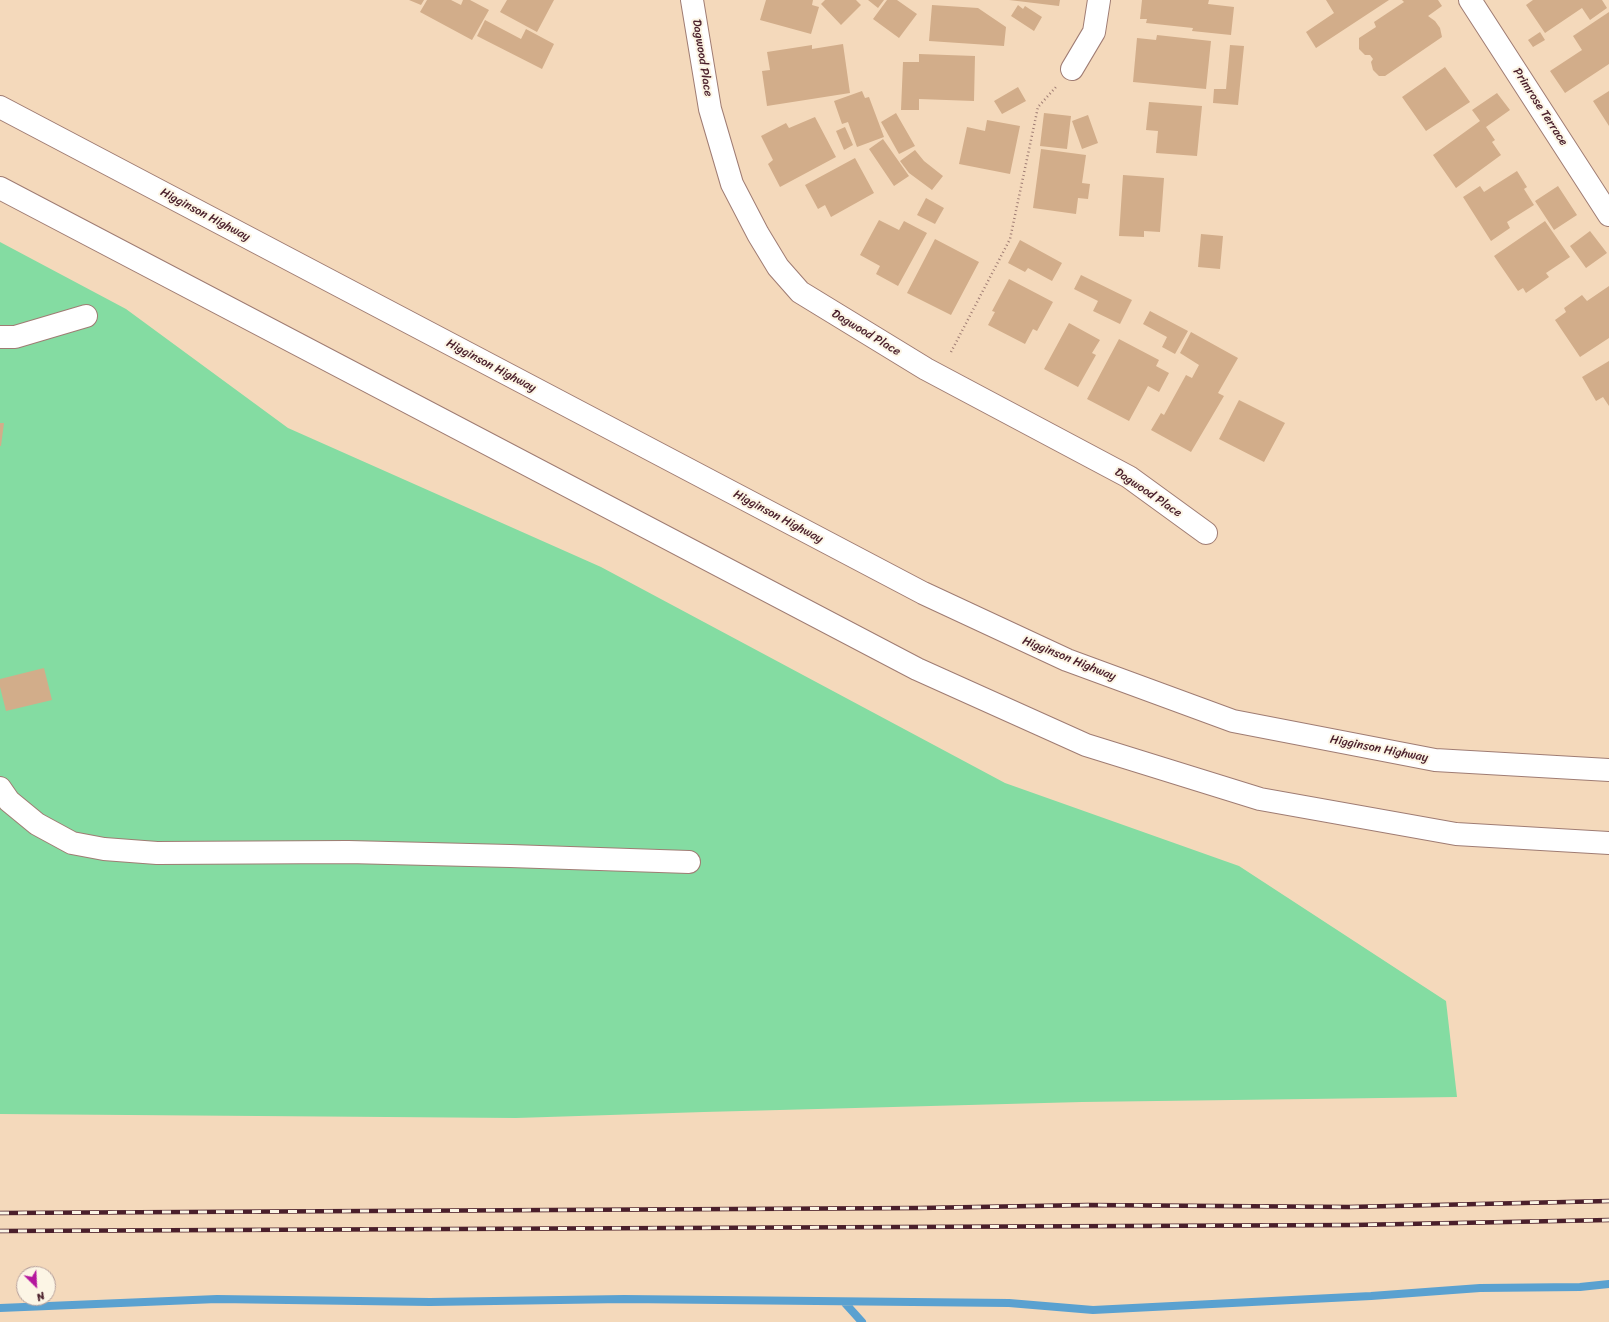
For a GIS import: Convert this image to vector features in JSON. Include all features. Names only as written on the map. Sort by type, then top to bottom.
[{"type":"main road","name":"Dagwood Place","points":[[692,0],[710,109],[732,184],[758,234],[778,267],[800,292],[938,376],[1128,477],[1206,533]]},
{"type":"main road","points":[[1072,69],[1094,32],[1099,0]]},
{"type":"main road","name":"Primrose Terrace","points":[[1470,0],[1609,215]]},
{"type":"main road","name":"Higginson Highway","points":[[0,107],[923,593],[1067,660],[1233,721],[1435,760],[1609,770]]},
{"type":"main road","points":[[0,188],[917,669],[1086,745],[1260,799],[1456,834],[1609,843]]},
{"type":"main road","points":[[0,337],[15,337],[86,316]]},
{"type":"main road","points":[[0,788],[9,801],[37,824],[72,843],[104,849],[157,853],[348,852],[689,862]]},
{"type":"path","points":[[938,376],[1010,239],[1038,107],[1072,69]]},
{"type":"green space","points":[[0,242],[126,309],[288,428],[601,567],[1005,783],[1239,866],[1446,1001],[1457,1097],[1082,1102],[516,1118],[0,1114]]},
{"type":"building","points":[[409,0],[424,0],[421,5]]},
{"type":"building","points":[[427,0],[451,0],[461,5],[463,0],[470,0],[489,10],[472,40],[420,12]]},
{"type":"building","points":[[507,0],[554,0],[537,32],[500,12]]},
{"type":"building","points":[[766,0],[813,0],[812,5],[819,7],[811,34],[760,20]]},
{"type":"building","points":[[825,0],[856,0],[861,5],[841,25],[821,4]]},
{"type":"building","points":[[868,0],[884,0],[878,8]]},
{"type":"building","points":[[887,0],[897,0],[917,14],[899,38],[873,19]]},
{"type":"building","points":[[1009,0],[1060,0],[1059,6]]},
{"type":"building","points":[[1142,0],[1209,0],[1208,4],[1234,7],[1231,35],[1192,31],[1193,28],[1146,23],[1147,19],[1140,19]]},
{"type":"building","points":[[1326,0],[1389,0],[1316,48],[1306,32],[1334,13]]},
{"type":"building","points":[[1402,0],[1438,0],[1442,6],[1428,16],[1435,21],[1440,28],[1442,37],[1385,76],[1379,76],[1373,70],[1371,62],[1373,59],[1370,55],[1365,55],[1359,49],[1359,38],[1376,27],[1374,22],[1404,2]]},
{"type":"building","points":[[1533,0],[1602,0],[1607,8],[1590,20],[1582,8],[1545,33],[1526,5]]},
{"type":"building","points":[[932,5],[978,8],[1006,27],[1004,46],[929,41]]},
{"type":"building","points":[[1018,5],[1023,9],[1025,6],[1042,17],[1034,31],[1011,16]]},
{"type":"building","points":[[1609,12],[1609,64],[1565,93],[1550,71],[1582,50],[1573,36]]},
{"type":"building","points":[[485,20],[521,39],[526,29],[554,44],[542,69],[477,36]]},
{"type":"building","points":[[1540,32],[1545,40],[1533,47],[1528,40]]},
{"type":"building","points":[[1157,35],[1211,41],[1206,89],[1133,82],[1137,38],[1156,40]]},
{"type":"building","points":[[843,44],[850,93],[767,106],[762,71],[770,70],[767,52],[812,45],[812,49]]},
{"type":"building","points":[[1230,45],[1244,46],[1238,105],[1213,103],[1214,89],[1226,89]]},
{"type":"building","points":[[919,54],[975,56],[974,101],[919,99],[919,110],[901,110],[903,62],[919,62]]},
{"type":"building","points":[[1445,67],[1470,102],[1426,131],[1402,97]]},
{"type":"building","points":[[1018,87],[1026,101],[1002,114],[994,101]]},
{"type":"building","points":[[862,91],[865,98],[869,97],[884,137],[857,147],[848,122],[842,124],[834,101]]},
{"type":"building","points":[[1609,91],[1609,126],[1593,101]]},
{"type":"building","points":[[1497,93],[1510,110],[1486,127],[1495,140],[1492,142],[1501,155],[1456,188],[1433,155],[1480,121],[1472,110]]},
{"type":"building","points":[[1149,102],[1202,106],[1197,156],[1156,153],[1158,131],[1146,130]]},
{"type":"building","points":[[896,113],[915,146],[899,154],[881,122]]},
{"type":"building","points":[[1044,113],[1071,116],[1067,149],[1040,146]]},
{"type":"building","points":[[1088,115],[1098,143],[1082,149],[1072,121]]},
{"type":"building","points":[[815,117],[836,157],[780,187],[768,164],[773,160],[761,136],[786,123],[789,128]]},
{"type":"building","points":[[987,120],[1020,126],[1010,174],[959,164],[967,127],[985,131]]},
{"type":"building","points":[[845,127],[853,145],[844,150],[836,131]]},
{"type":"building","points":[[883,139],[909,176],[894,186],[869,149]]},
{"type":"building","points":[[1041,149],[1086,155],[1082,183],[1090,184],[1088,199],[1078,198],[1076,214],[1033,208]]},
{"type":"building","points":[[915,150],[924,161],[943,176],[932,190],[909,173],[900,161]]},
{"type":"building","points":[[855,158],[874,193],[831,217],[825,205],[818,209],[805,185]]},
{"type":"building","points":[[1517,171],[1527,187],[1524,189],[1534,205],[1507,222],[1510,228],[1491,241],[1463,197],[1480,186],[1484,192]]},
{"type":"building","points":[[1123,175],[1164,178],[1160,232],[1144,231],[1144,237],[1119,236]]},
{"type":"building","points":[[1558,186],[1577,215],[1554,230],[1535,201]]},
{"type":"building","points":[[926,198],[944,208],[935,224],[917,215]]},
{"type":"building","points":[[879,220],[899,230],[904,221],[927,233],[898,286],[876,274],[880,266],[860,255]]},
{"type":"building","points":[[1545,221],[1570,257],[1546,273],[1549,277],[1526,293],[1523,288],[1518,291],[1494,256]]},
{"type":"building","points":[[1590,231],[1607,253],[1586,268],[1570,246]]},
{"type":"building","points":[[1201,234],[1223,236],[1220,269],[1198,267]]},
{"type":"building","points":[[935,239],[979,262],[951,315],[907,293]]},
{"type":"building","points":[[1020,240],[1062,263],[1052,281],[1028,268],[1025,272],[1008,263]]},
{"type":"building","points":[[1081,275],[1132,300],[1120,324],[1093,311],[1098,301],[1074,289]]},
{"type":"building","points":[[1009,279],[1053,302],[1037,331],[1033,329],[1025,344],[988,325],[995,312],[992,311]]},
{"type":"building","points":[[1609,286],[1609,338],[1580,357],[1555,320],[1566,312],[1564,308],[1582,295],[1587,301]]},
{"type":"building","points":[[1150,311],[1188,331],[1175,354],[1162,347],[1167,337],[1143,324]]},
{"type":"building","points":[[1069,323],[1100,340],[1092,353],[1096,355],[1078,387],[1044,369]]},
{"type":"building","points":[[1191,332],[1238,358],[1218,393],[1224,396],[1191,452],[1151,430],[1161,413],[1164,415],[1186,375],[1192,378],[1199,365],[1180,353]]},
{"type":"building","points":[[1119,339],[1159,360],[1156,366],[1169,373],[1159,392],[1148,386],[1129,421],[1087,399]]},
{"type":"building","points":[[1609,361],[1609,406],[1603,397],[1596,401],[1582,377]]},
{"type":"building","points":[[1239,400],[1285,423],[1264,462],[1219,439]]},
{"type":"building","points":[[0,423],[4,423],[1,446],[0,446]]},
{"type":"building","points":[[44,668],[52,700],[6,711],[0,687],[0,679]]},
{"type":"waterway","points":[[0,1308],[217,1299],[430,1302],[624,1299],[1009,1303],[1093,1310],[1371,1296],[1480,1288],[1580,1287],[1609,1284]]},
{"type":"waterway","points":[[844,1302],[862,1322]]},
{"type":"railway","points":[[0,1213],[920,1208],[1088,1205],[1349,1207],[1609,1201]]},
{"type":"railway","points":[[0,1231],[1353,1225],[1609,1220]]}]
